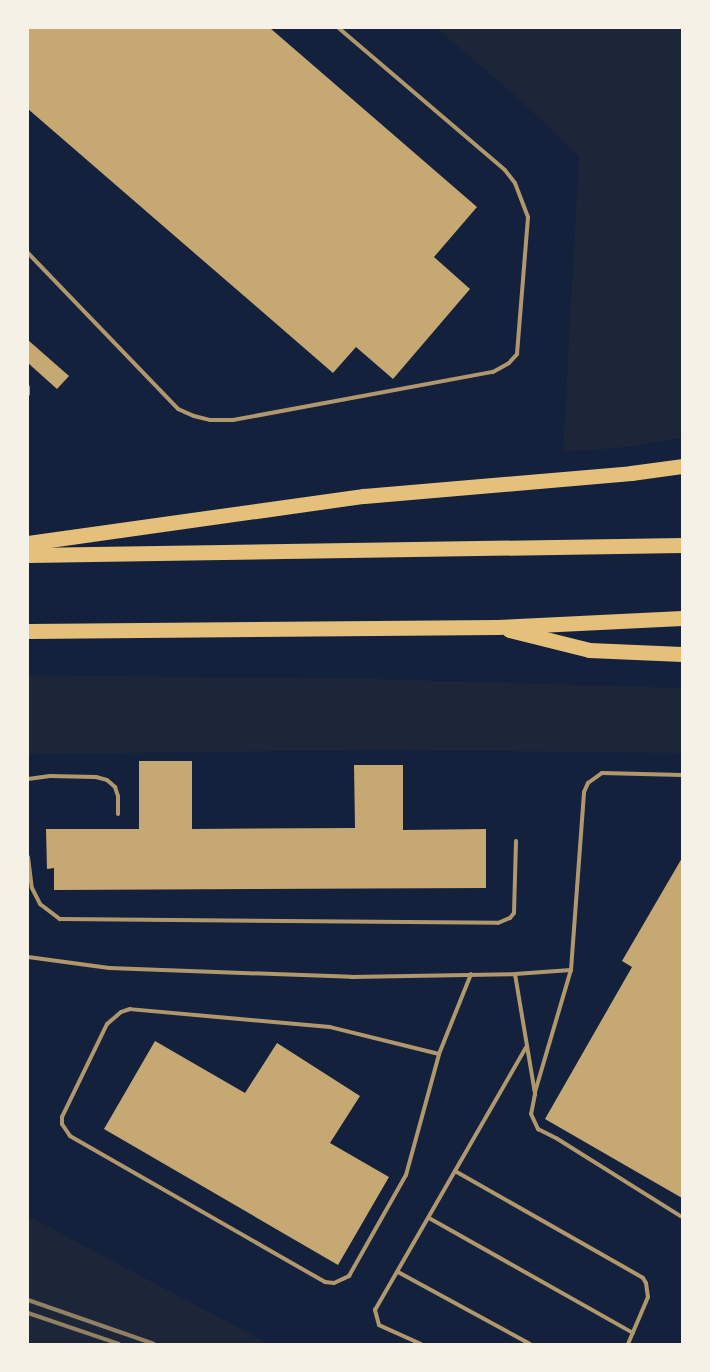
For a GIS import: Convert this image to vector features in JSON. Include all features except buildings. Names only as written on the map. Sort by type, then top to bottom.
[{"type":"highway","points":[[28,543],[364,496],[631,473],[682,466]]},
{"type":"highway","points":[[28,554],[682,546]]},
{"type":"highway","points":[[28,631],[497,627],[682,618]]},
{"type":"highway","points":[[497,627],[589,650],[682,654]]},
{"type":"lane","points":[[28,253],[178,408],[194,416],[210,420],[233,420],[493,372],[509,363],[517,354],[528,217],[515,183],[505,170],[338,28]]},
{"type":"lane","points":[[28,387],[28,394]]},
{"type":"lane","points":[[682,775],[602,773],[588,783],[584,792],[571,970],[531,1114],[538,1128],[682,1217]]},
{"type":"lane","points":[[28,779],[96,777],[107,780],[115,787],[118,796],[118,814]]},
{"type":"lane","points":[[28,857],[32,888],[40,904],[60,919],[498,923],[506,921],[514,913],[516,841]]},
{"type":"lane","points":[[28,957],[128,969],[351,977],[516,974],[571,970]]},
{"type":"lane","points":[[439,1054],[330,1027],[130,1009],[122,1012],[107,1024],[62,1117],[62,1124],[70,1136],[325,1282],[334,1283],[349,1276],[406,1175],[439,1054],[471,974]]},
{"type":"lane","points":[[516,974],[526,1047],[535,1094]]},
{"type":"lane","points":[[421,1344],[379,1325],[376,1321],[374,1310],[398,1272],[526,1047]]},
{"type":"lane","points":[[455,1171],[643,1278],[646,1283],[648,1297],[628,1344]]},
{"type":"lane","points":[[429,1218],[633,1332]]},
{"type":"lane","points":[[398,1272],[530,1344]]},
{"type":"shaded area","points":[[436,28],[682,28],[682,438],[626,447],[563,452],[579,156],[515,95]]},
{"type":"shaded area","points":[[28,675],[374,679],[682,688],[682,753],[384,750],[28,754]]},
{"type":"shaded area","points":[[28,1216],[269,1344],[28,1344]]},
{"type":"railway","points":[[28,1300],[154,1344]]},
{"type":"railway","points":[[28,1313],[119,1344]]}]
